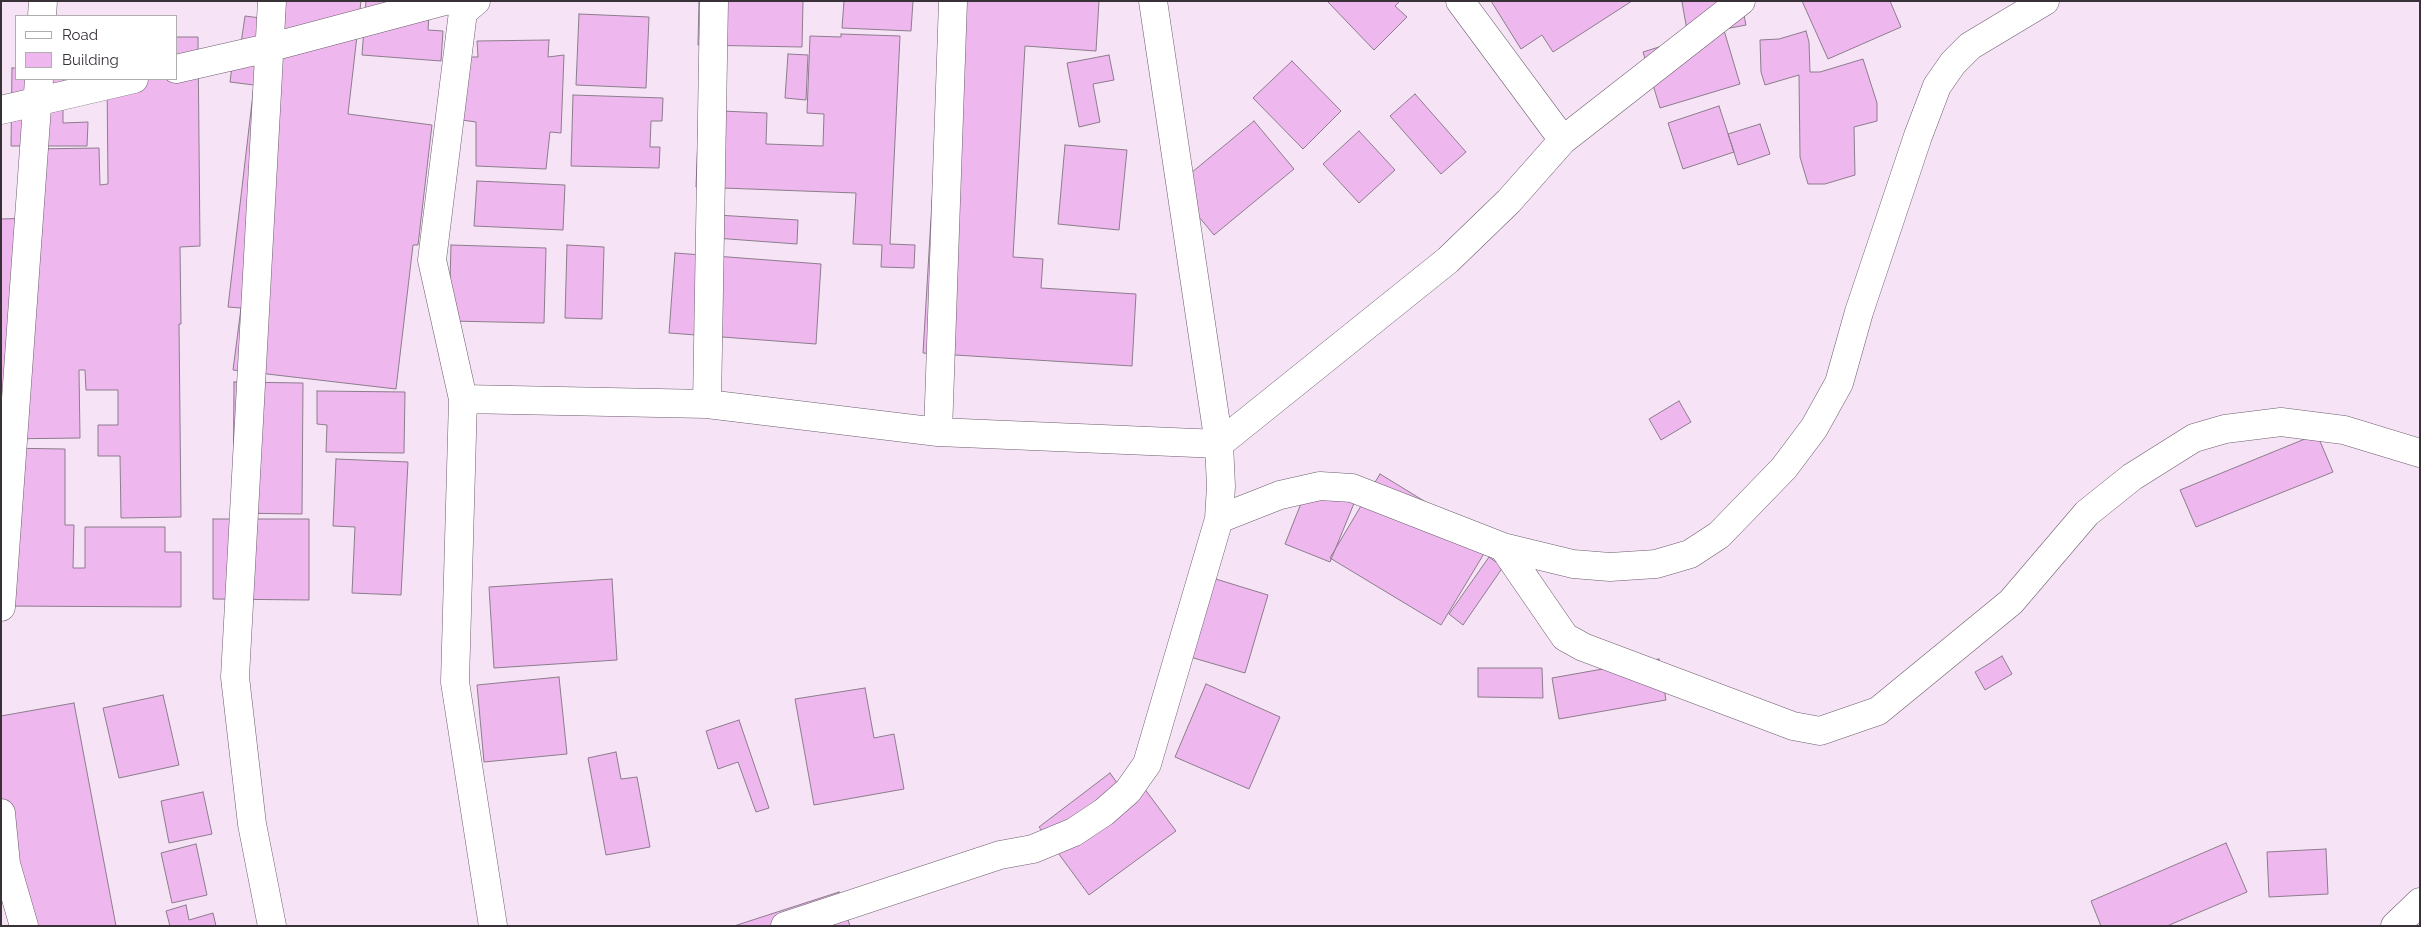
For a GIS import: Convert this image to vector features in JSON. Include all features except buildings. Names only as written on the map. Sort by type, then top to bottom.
[{"type":"street","points":[[42,15],[43,1]]},
{"type":"street","points":[[272,1],[235,677],[252,824],[272,926]]},
{"type":"street","points":[[178,69],[268,48],[446,1]]},
{"type":"street","points":[[476,1],[463,12],[432,260],[463,399],[455,682],[493,926]]},
{"type":"street","points":[[707,404],[714,1]]},
{"type":"street","points":[[938,432],[953,1]]},
{"type":"street","points":[[785,926],[1000,856],[1034,850],[1074,832],[1104,812],[1128,791],[1147,764],[1219,519],[1221,486],[1219,444],[1153,1]]},
{"type":"street","points":[[1460,1],[1563,140]]},
{"type":"street","points":[[463,399],[707,404],[938,432],[1219,444],[1448,260],[1509,201],[1563,140],[1741,1]]},
{"type":"street","points":[[1219,519],[1280,494],[1320,486],[1352,488],[1503,547],[1573,564],[1610,568],[1656,564],[1690,554],[1719,535],[1784,468],[1814,428],[1839,383],[1868,284],[1937,86],[1953,63],[1970,46],[2045,1]]},
{"type":"street","points":[[1,110],[39,90],[125,80]]},
{"type":"street","points":[[1,607],[39,90]]},
{"type":"street","points":[[1503,547],[1565,637],[1582,647],[1793,726],[1820,731],[1878,711],[2011,602],[2087,513],[2132,477],[2194,438],[2224,428],[2281,422],[2344,430],[2420,453]]},
{"type":"street","points":[[1,813],[6,864],[24,926]]},
{"type":"street","points":[[2395,926],[2420,902]]}]
